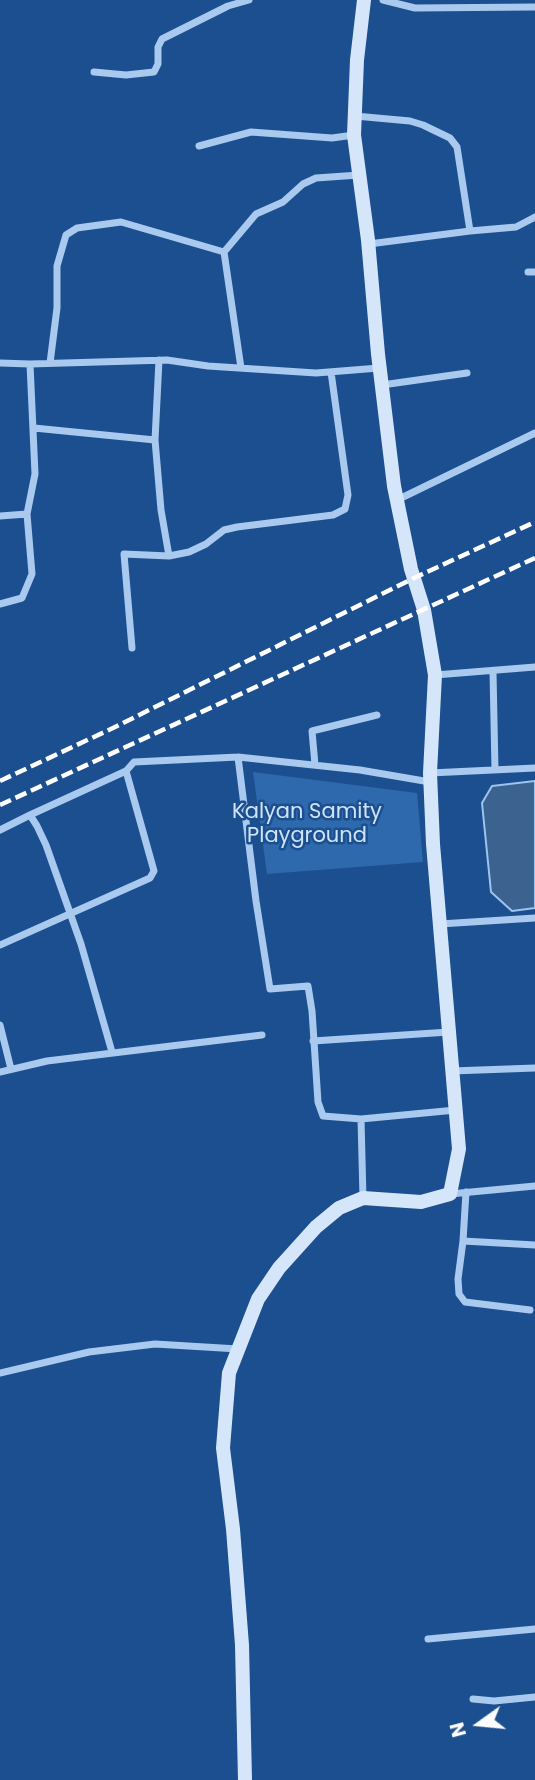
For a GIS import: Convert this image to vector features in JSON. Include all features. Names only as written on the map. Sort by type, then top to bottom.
[{"type":"street","points":[[94,72],[126,75],[154,72],[162,39],[228,6],[249,0]]},
{"type":"street","points":[[364,0],[357,60],[354,135],[369,244],[396,500],[411,569],[424,610],[435,675],[430,777],[433,844],[458,1149],[450,1194]]},
{"type":"street","points":[[383,0],[415,8],[535,7]]},
{"type":"street","points":[[355,116],[411,121],[450,138],[457,147],[470,231]]},
{"type":"street","points":[[199,146],[251,132],[332,138],[354,135]]},
{"type":"street","points":[[241,368],[224,252],[256,214],[283,202],[303,184],[316,178],[359,175]]},
{"type":"street","points":[[369,244],[516,227],[535,217]]},
{"type":"street","points":[[50,363],[57,308],[57,266],[66,236],[77,228],[121,222],[224,252]]},
{"type":"street","points":[[0,363],[159,360],[241,368],[331,372],[380,368]]},
{"type":"street","points":[[159,360],[155,440],[161,510],[169,556]]},
{"type":"street","points":[[0,604],[23,598],[32,574],[27,514],[35,474],[30,364]]},
{"type":"street","points":[[132,648],[124,555],[169,556],[206,544],[224,530],[334,515],[345,509],[348,495],[331,372]]},
{"type":"street","points":[[382,385],[467,373]]},
{"type":"street","points":[[34,428],[155,440]]},
{"type":"street","points":[[396,500],[535,433]]},
{"type":"street","points":[[0,516],[27,514]]},
{"type":"street","points":[[435,675],[535,667]]},
{"type":"street","points":[[493,672],[495,770]]},
{"type":"street","points":[[315,765],[312,731],[377,715]]},
{"type":"street","points":[[0,830],[126,771],[134,762],[237,757],[430,777],[535,768]]},
{"type":"street","points":[[237,757],[270,989],[308,986],[318,1102],[323,1116],[360,1119],[456,1110]]},
{"type":"street","points":[[0,944],[150,878],[154,871],[126,771]]},
{"type":"street","points":[[30,815],[46,845],[81,944],[112,1052]]},
{"type":"street","points":[[440,924],[535,918]]},
{"type":"street","points":[[0,1026],[11,1069]]},
{"type":"street","points":[[313,1041],[449,1032]]},
{"type":"street","points":[[0,1072],[47,1061],[262,1035]]},
{"type":"street","points":[[451,1071],[535,1068]]},
{"type":"street","points":[[360,1119],[363,1198]]},
{"type":"street","points":[[245,1780],[243,1660],[233,1529],[223,1448],[229,1373],[258,1299],[279,1268],[316,1227],[340,1208],[363,1198],[421,1202],[450,1194],[535,1186]]},
{"type":"street","points":[[466,1192],[459,1294],[465,1302],[530,1310]]},
{"type":"street","points":[[463,1241],[535,1245]]},
{"type":"street","points":[[0,1373],[89,1352],[155,1344],[238,1349]]},
{"type":"street","points":[[428,1639],[535,1629]]},
{"type":"street","points":[[473,1699],[494,1701],[535,1697]]},
{"type":"green space","name":"Kalyan Samity Playground","points":[[253,772],[417,793],[423,862],[267,874]]},
{"type":"shaded area","points":[[535,781],[535,908],[512,911],[491,892],[482,803],[492,786]]},
{"type":"railway","points":[[0,781],[113,728],[414,578],[535,522]]},
{"type":"railway","points":[[0,805],[535,558]]}]
